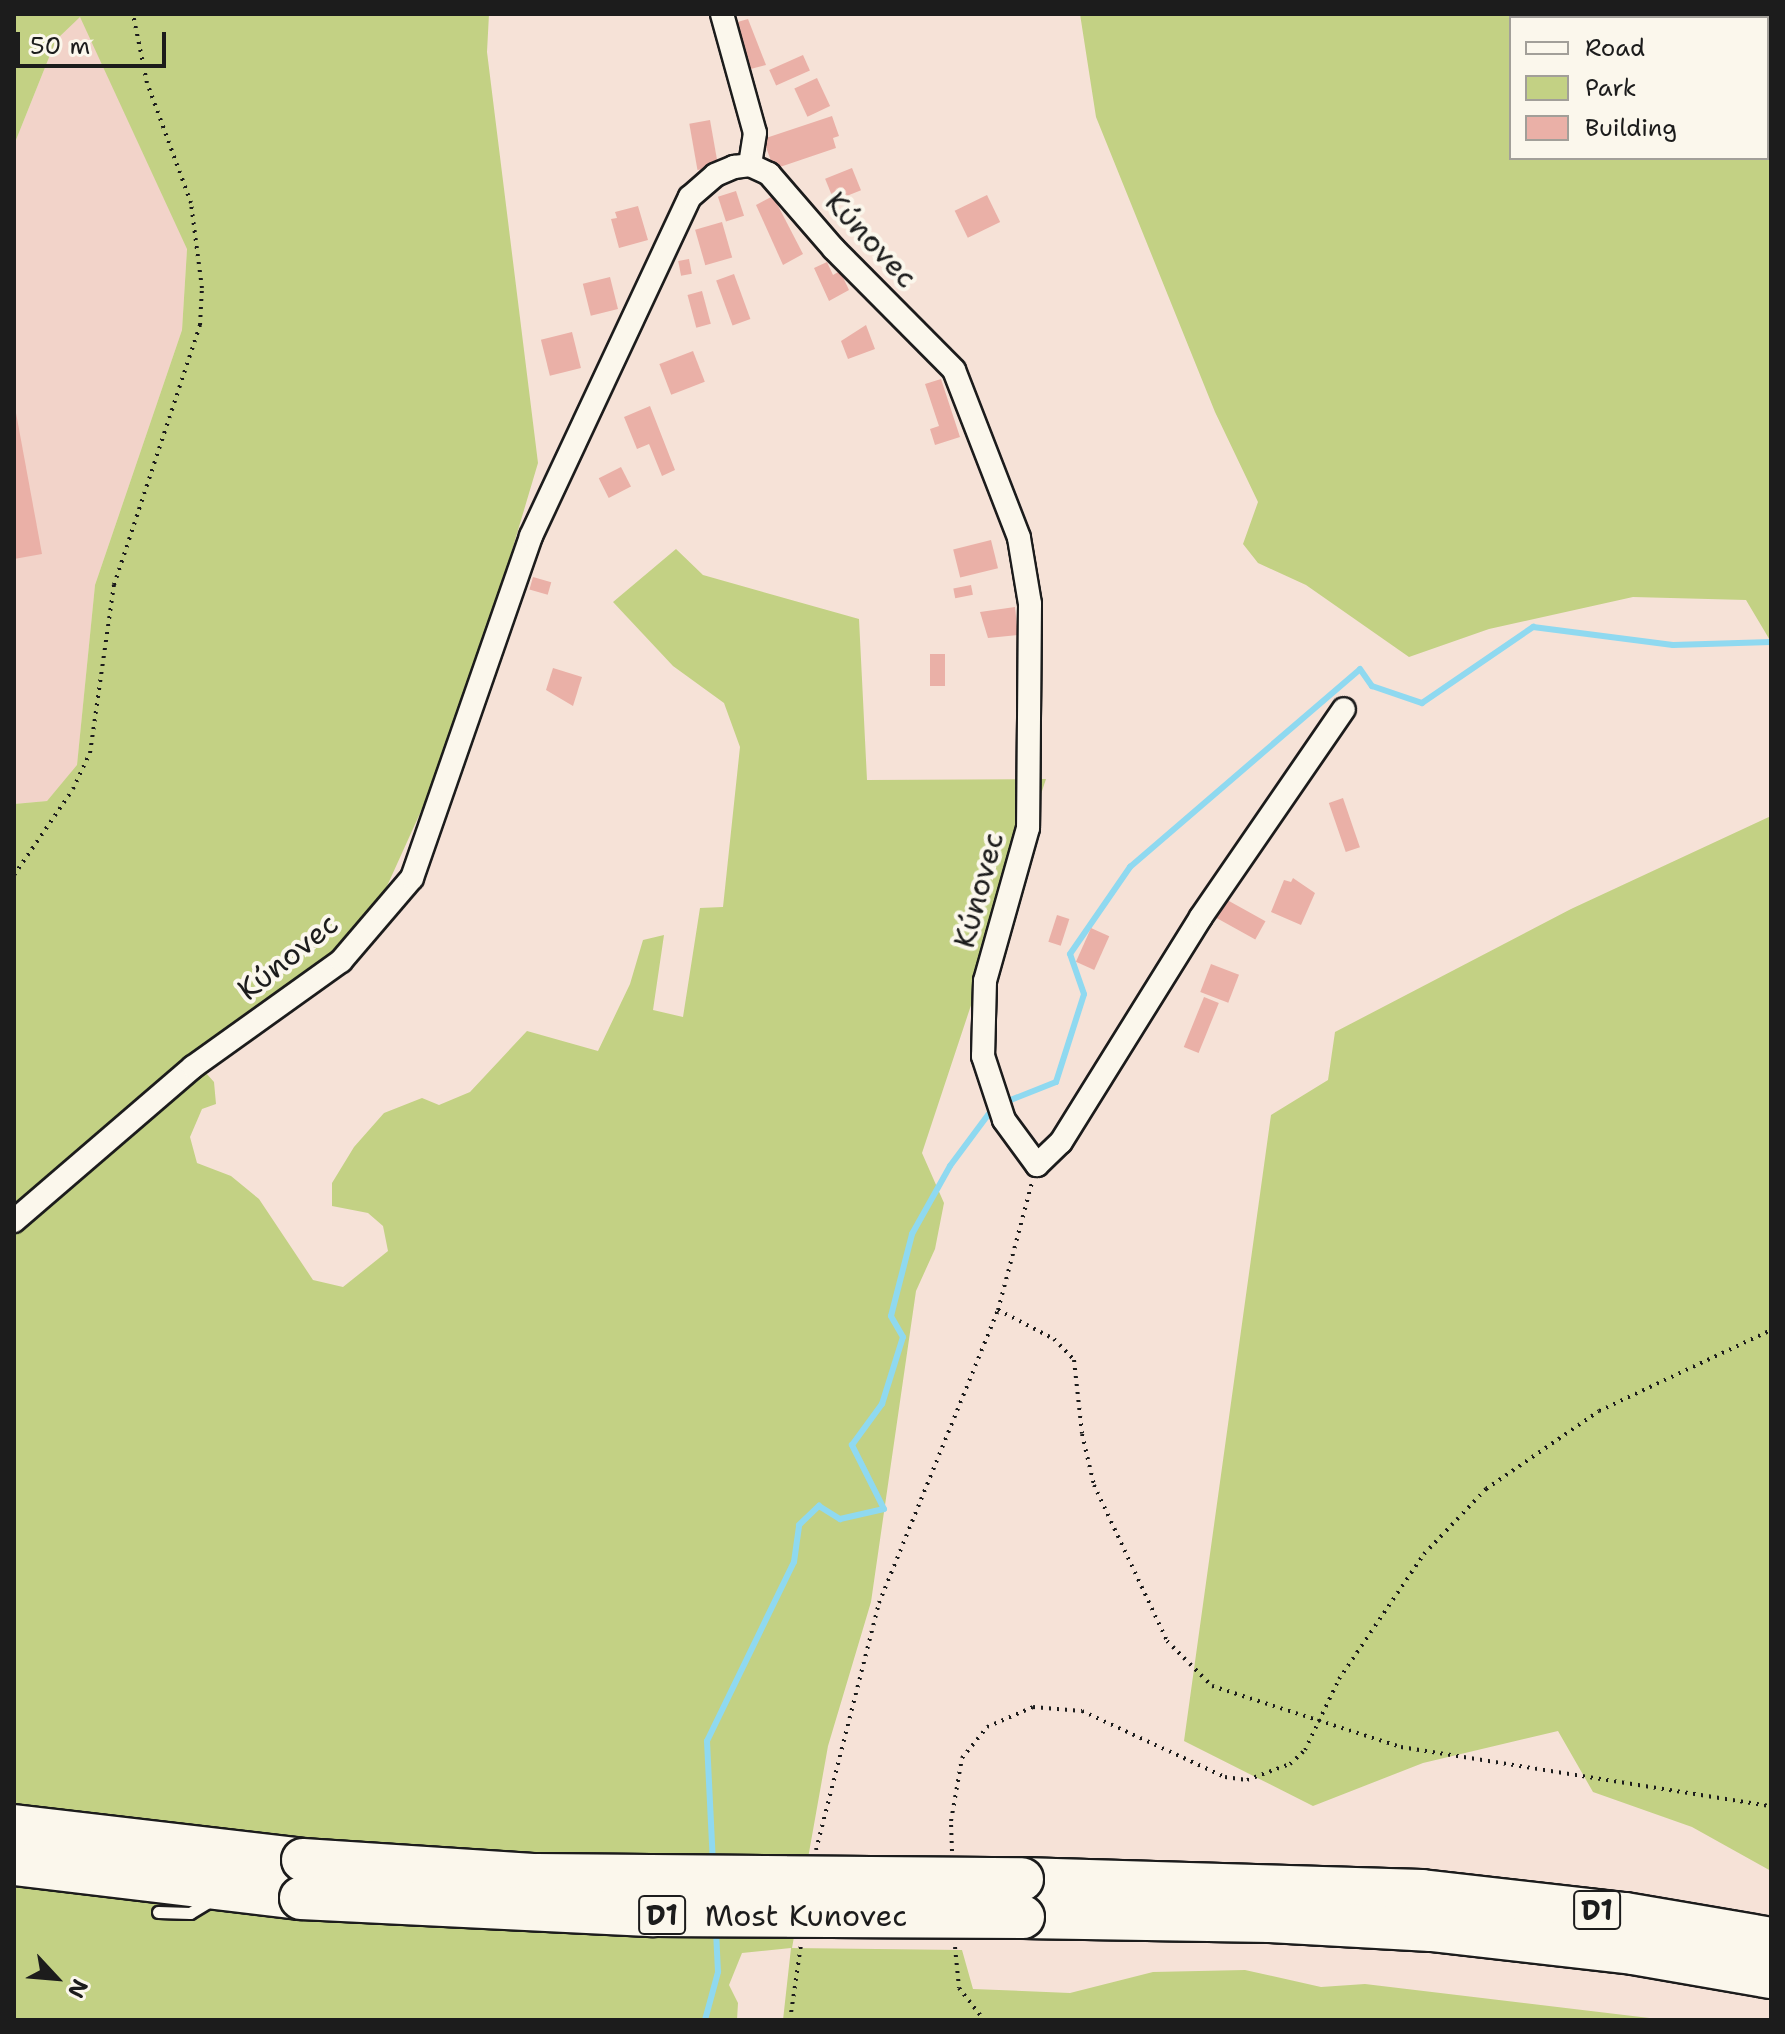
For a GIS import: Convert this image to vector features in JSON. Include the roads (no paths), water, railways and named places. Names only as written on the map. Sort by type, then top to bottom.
[{"type":"highway","name":"D1","points":[[14,1826],[302,1879]]},
{"type":"highway","name":"D1","points":[[14,1864],[226,1891],[302,1879]]},
{"type":"highway","name":"Most Kunovec","points":[[302,1879],[654,1915],[1023,1898]]},
{"type":"highway","name":"D1","points":[[1023,1898],[1422,1891],[1625,1914],[1771,1939]]},
{"type":"highway","name":"D1","points":[[1023,1898],[1270,1921],[1431,1930],[1633,1953],[1771,1977]]},
{"type":"street","points":[[722,14],[755,133],[750,165]]},
{"type":"street","name":"Kúnovec","points":[[14,1221],[193,1067],[341,961],[412,878],[531,536],[690,197],[715,175],[750,165],[785,188],[834,249],[954,370],[1019,538],[1030,604],[1028,828],[985,981],[983,1056],[1004,1120],[1037,1165],[1061,1142],[1201,917],[1344,709]]},
{"type":"lane","points":[[158,1912],[190,1913],[226,1891]]},
{"type":"waterway","points":[[1003,1103],[1056,1082],[1084,994],[1070,954],[1130,867],[1360,669],[1372,686],[1422,703],[1533,627],[1673,645],[1771,642]]},
{"type":"waterway","points":[[713,1864],[707,1741],[794,1562],[799,1525],[819,1506],[840,1519],[884,1509],[852,1445],[882,1404],[903,1337],[891,1316],[912,1234],[950,1166],[993,1108]]},
{"type":"waterway","points":[[705,2020],[718,1972],[716,1931]]}]
